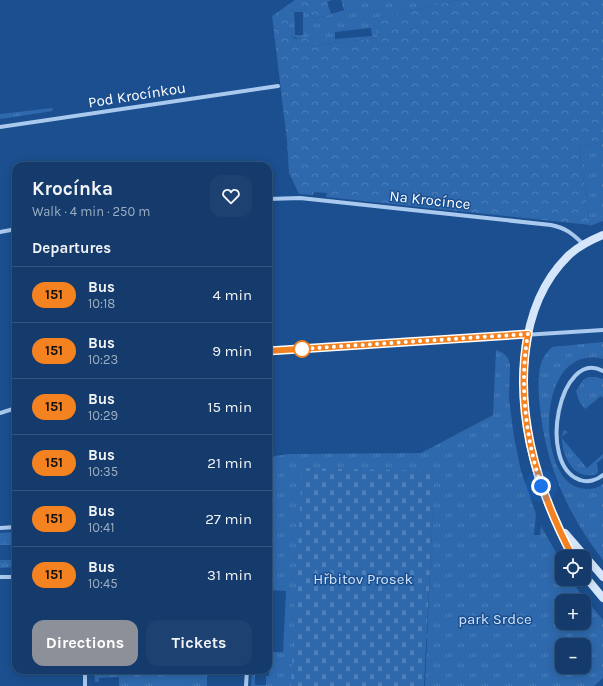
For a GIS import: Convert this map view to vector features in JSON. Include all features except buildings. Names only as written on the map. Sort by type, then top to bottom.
[{"type":"main road","points":[[570,550],[554,516],[535,465],[526,421],[524,366],[528,334],[542,292],[554,272],[570,254],[583,244],[603,235]]},
{"type":"main road","points":[[554,516],[577,547],[603,577]]},
{"type":"main road","points":[[591,583],[603,598]]},
{"type":"street","name":"Pod Krocínkou","points":[[0,127],[278,86]]},
{"type":"street","name":"Na Krocínce","points":[[272,198],[300,198],[551,225],[562,227],[570,231],[583,244]]},
{"type":"street","points":[[0,232],[12,230]]},
{"type":"street","points":[[272,351],[603,330]]},
{"type":"street","points":[[603,371],[591,368],[581,370],[566,385],[560,406],[556,438],[562,461],[568,472],[573,477],[581,481],[590,481],[603,475]]},
{"type":"street","points":[[0,413],[12,409]]},
{"type":"street","points":[[0,528],[12,527]]},
{"type":"street","points":[[0,577],[12,577]]},
{"type":"street","points":[[85,674],[85,686]]},
{"type":"street","points":[[246,686],[247,674]]},
{"type":"green space","points":[[295,0],[332,0],[327,2],[331,14],[315,19],[305,9],[288,11],[288,34],[295,39],[305,38],[314,45],[378,38],[374,19],[458,0],[603,0],[603,142],[579,147],[590,225],[326,197],[327,193],[314,192],[313,195],[299,194],[289,173],[287,141],[272,16]]},
{"type":"green space","points":[[341,0],[458,0],[375,19],[378,38],[314,45],[306,40],[287,34],[288,11],[305,9],[315,19],[344,10]],"holes":[[[294,12],[303,12],[303,35],[295,35]],[[371,28],[372,36],[335,39],[335,32]]]},
{"type":"green space","points":[[52,108],[53,111],[0,119],[0,114]]},
{"type":"green space","points":[[603,142],[603,221],[590,226],[579,147]]},
{"type":"green space","points":[[603,342],[603,359],[581,359],[565,371],[554,390],[550,414],[550,439],[555,462],[566,479],[583,489],[595,488],[603,484],[603,560],[590,542],[567,504],[551,464],[542,421],[538,384],[541,364],[547,352],[552,347]]},
{"type":"green space","name":"park Srdce","points":[[496,350],[503,353],[508,358],[510,365],[509,399],[514,437],[521,471],[536,514],[534,535],[540,535],[541,526],[555,551],[555,586],[575,586],[581,594],[555,594],[555,630],[591,630],[591,606],[603,620],[603,678],[594,686],[425,686],[433,503],[292,686],[251,686],[252,674],[255,674],[255,685],[266,685],[266,676],[272,674],[272,652],[283,652],[286,591],[272,590],[272,456],[289,454],[421,453],[493,415]]},
{"type":"green space","points":[[588,377],[603,379],[603,398],[601,396],[585,409],[579,401],[576,391],[583,380]]},
{"type":"green space","points":[[564,430],[568,432],[562,436]]},
{"type":"green space","points":[[562,438],[587,468],[603,454],[603,458],[597,463],[597,474],[583,475],[572,468],[564,452]]},
{"type":"green space","name":"Hřbitov Prosek","points":[[302,468],[435,471],[424,686],[291,686]]},
{"type":"green space","points":[[12,532],[12,545],[0,545],[0,533]]},
{"type":"green space","points":[[0,560],[12,560],[12,567],[0,568]]},
{"type":"green space","points":[[94,674],[207,674],[207,686],[119,686],[119,677],[99,678],[99,682],[95,682]]},
{"type":"green space","points":[[163,674],[190,674],[191,686],[165,686]]},
{"type":"bus line","name":"151","points":[[272,351],[528,334],[525,350],[524,380],[526,421],[530,447],[541,486],[569,550]]},
{"type":"route","points":[[302,349],[300,349],[528,334],[524,366],[526,421],[530,447],[541,486]]}]
